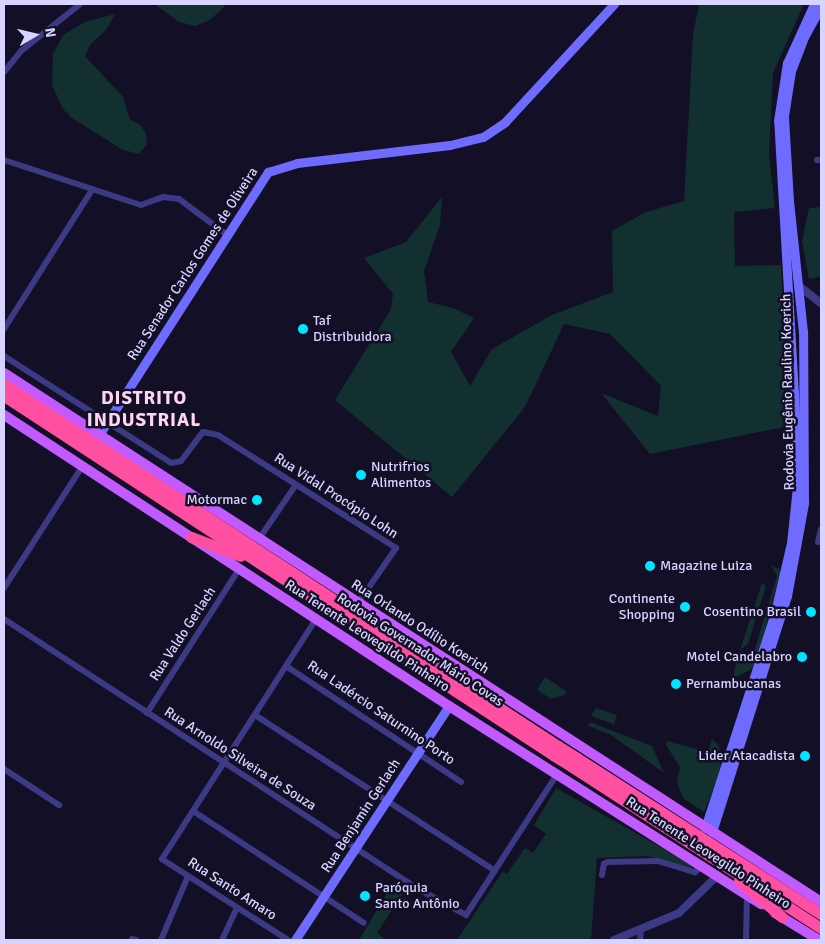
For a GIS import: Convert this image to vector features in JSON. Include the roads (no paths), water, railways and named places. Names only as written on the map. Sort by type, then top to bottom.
[{"type":"highway","name":"Rodovia Governador Mário Covas","points":[[4,384],[282,564],[556,750]]},
{"type":"highway","name":"Rodovia Governador Mário Covas","points":[[4,396],[257,561],[575,762],[821,914]]},
{"type":"highway","points":[[231,521],[282,564]]},
{"type":"highway","points":[[191,538],[257,561]]},
{"type":"highway","name":"Rodovia Governador Mário Covas","points":[[575,762],[720,869],[821,928]]},
{"type":"highway","points":[[720,869],[782,917]]},
{"type":"highway","points":[[783,889],[821,907]]},
{"type":"main road","name":"Rua Senador Carlos Gomes de Oliveira","points":[[99,436],[259,183],[273,169],[297,163],[450,145],[491,133],[614,4]]},
{"type":"main road","name":"Rodovia Eugênio Raulino Koerich","points":[[709,830],[774,616],[791,543],[796,487],[796,429],[778,120],[787,63],[814,4]]},
{"type":"main road","name":"Rodovia Eugênio Raulino Koerich","points":[[709,830],[780,623],[796,555],[804,503],[803,332],[787,184],[785,108],[799,49],[821,6]]},
{"type":"main road","name":"Rua Orlando Odílio Koerich","points":[[4,374],[821,902]]},
{"type":"main road","name":"Rua Tenente Leovegildo Pinheiro","points":[[4,415],[449,706],[703,865],[720,869],[747,896],[818,940]]},
{"type":"main road","name":"Rua Benjamin Gerlach","points":[[295,940],[449,706]]},
{"type":"main road","points":[[558,773],[577,744]]},
{"type":"street","points":[[4,72],[21,52],[80,4]]},
{"type":"street","points":[[4,160],[141,205],[163,197],[179,199],[226,234]]},
{"type":"street","points":[[4,329],[92,190]]},
{"type":"street","points":[[799,286],[821,303]]},
{"type":"street","points":[[4,356],[107,422]]},
{"type":"street","name":"Rua Vidal Procópio Lohn","points":[[107,422],[171,463],[181,461],[200,435],[207,431],[218,435],[295,486],[396,548],[358,603]]},
{"type":"street","points":[[4,588],[82,466]]},
{"type":"street","points":[[259,539],[295,486]]},
{"type":"street","points":[[818,542],[821,529]]},
{"type":"street","name":"Rua Valdo Gerlach","points":[[147,713],[239,569]]},
{"type":"street","name":"Rua Arnoldo Silveira de Souza","points":[[4,619],[447,908],[466,915],[495,871]]},
{"type":"street","points":[[316,619],[193,811],[364,924]]},
{"type":"street","name":"Rua Ladércio Saturnino Porto","points":[[286,666],[461,782]]},
{"type":"street","points":[[255,715],[495,871],[558,773]]},
{"type":"street","points":[[4,769],[59,805]]},
{"type":"street","name":"Rua Santo Amaro","points":[[193,811],[162,859],[288,940]]},
{"type":"street","points":[[602,875],[604,864],[608,862],[658,861],[695,872],[703,865]]},
{"type":"street","points":[[614,940],[679,914],[720,869]]},
{"type":"street","points":[[161,940],[188,876]]},
{"type":"street","points":[[746,940],[747,896]]},
{"type":"street","points":[[222,940],[237,908]]},
{"type":"street","points":[[640,928],[640,940]]},
{"type":"place","name":"Taf Distribuidora","points":[[303,329]]},
{"type":"place","name":"Nutrifrios Alimentos","points":[[361,475]]},
{"type":"place","name":"Motormac","points":[[257,500]]},
{"type":"place","name":"Magazine Luiza","points":[[650,566]]},
{"type":"place","name":"Continente Shopping","points":[[685,607]]},
{"type":"place","name":"Cosentino Brasil","points":[[811,612]]},
{"type":"place","name":"Motel Candelabro","points":[[802,657]]},
{"type":"place","name":"Pernambucanas","points":[[676,684]]},
{"type":"place","name":"Lider Atacadista","points":[[805,756]]},
{"type":"place","name":"Paróquia Santo Antônio","points":[[365,896]]},
{"type":"district","name":"DISTRITO INDUSTRIAL","points":[[144,410]]}]
